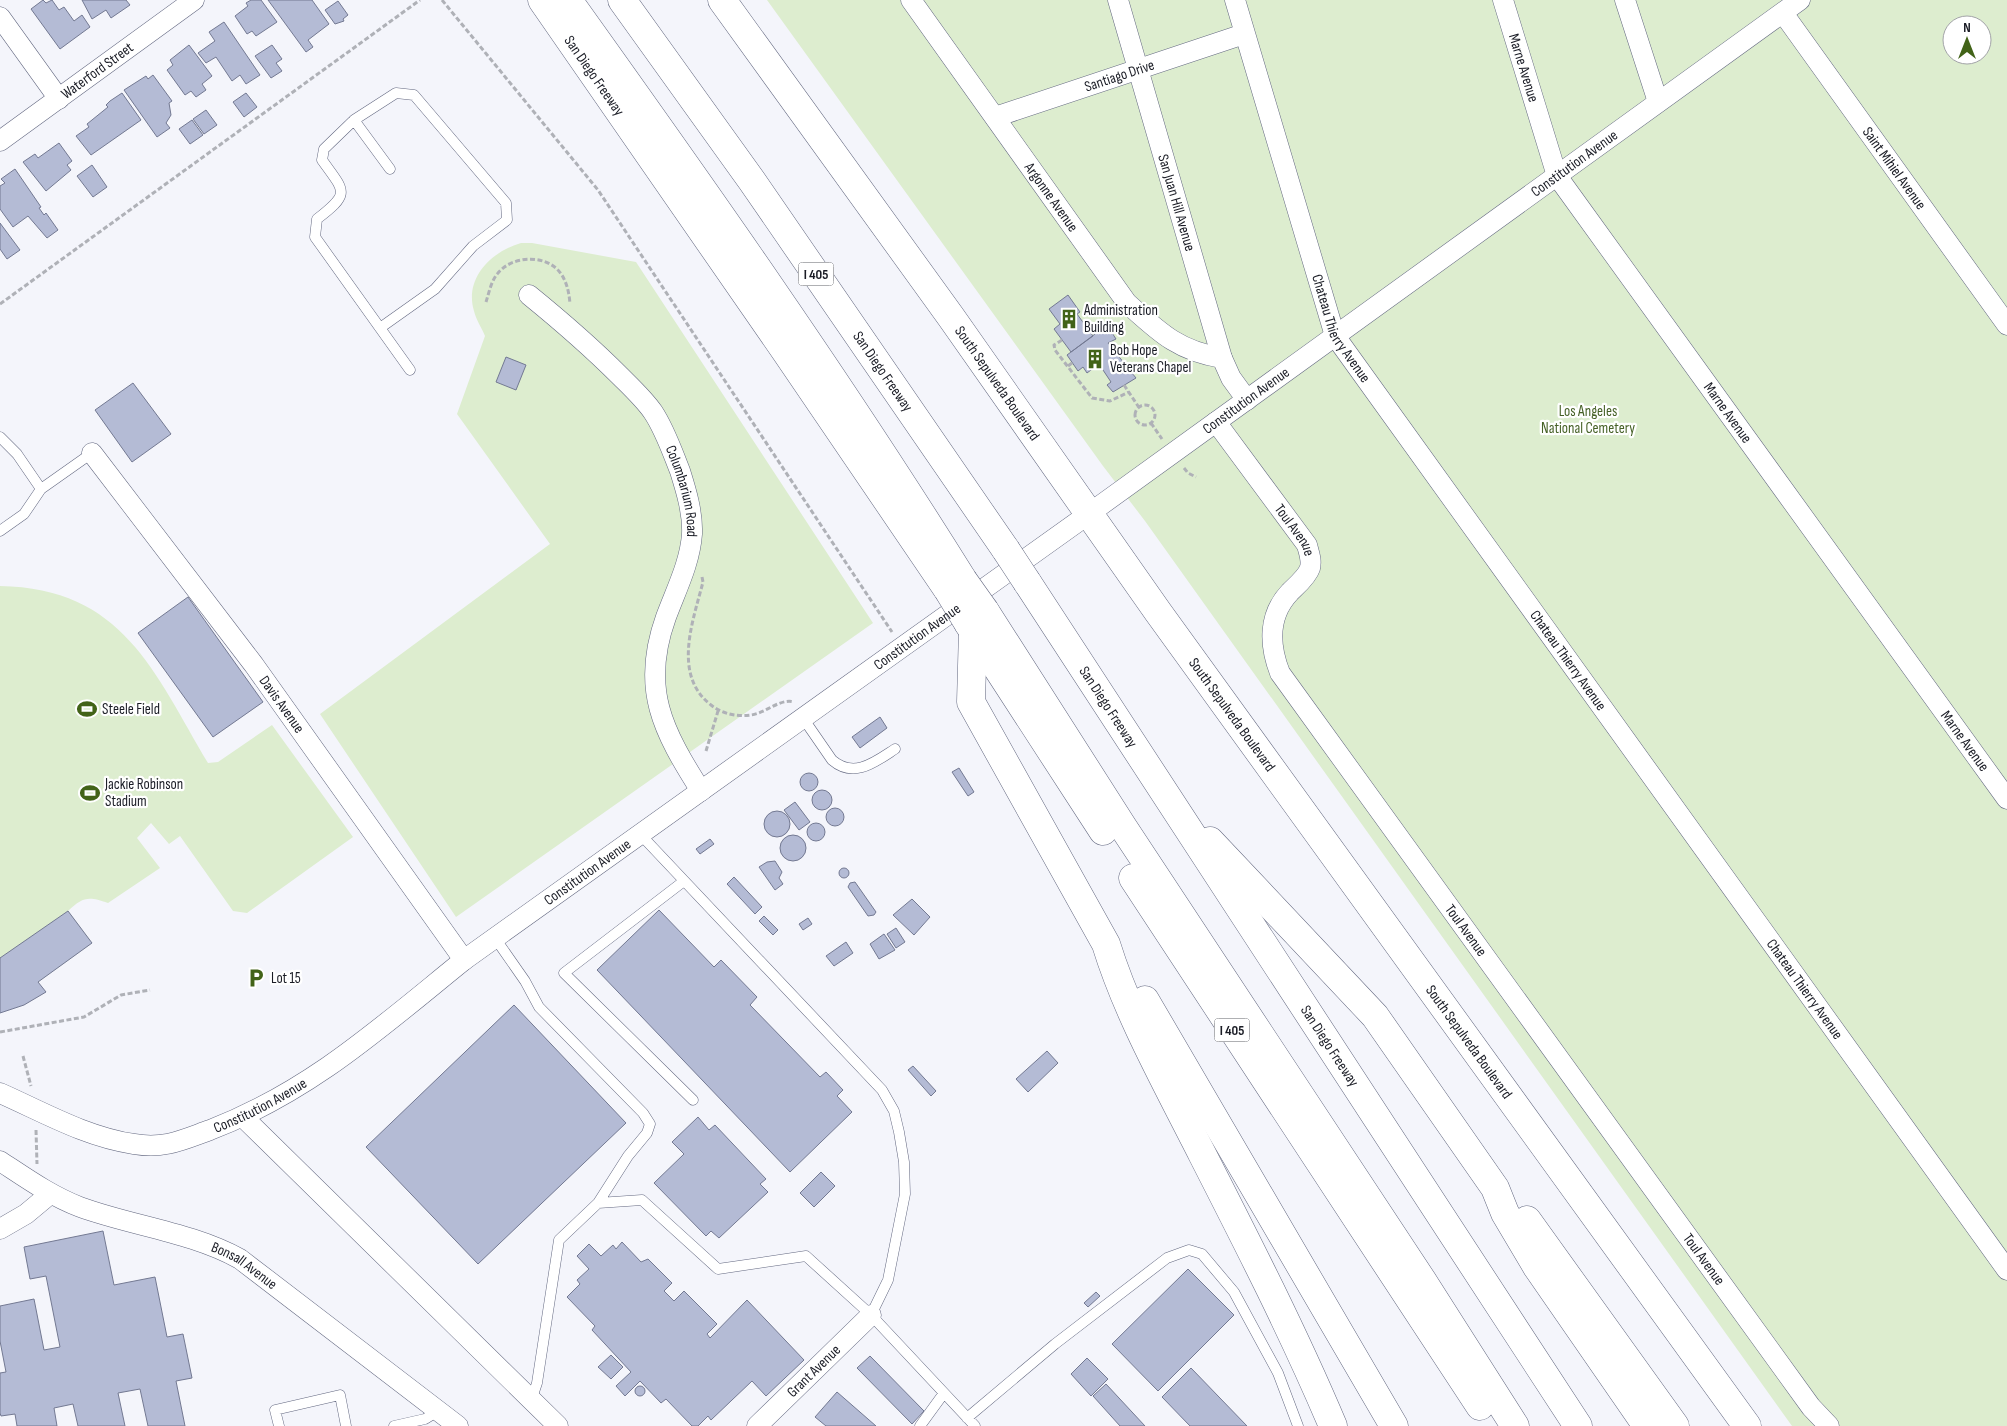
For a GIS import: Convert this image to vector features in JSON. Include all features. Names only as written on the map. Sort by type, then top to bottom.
[{"type":"main road","name":"San Diego Freeway","points":[[542,0],[781,344],[955,585],[975,621],[1234,1034],[1494,1426]]},
{"type":"main road","points":[[568,0],[778,300],[918,506],[955,585]]},
{"type":"main road","name":"San Diego Freeway","points":[[622,0],[752,182],[1006,550],[1578,1426]]},
{"type":"main road","name":"South Sepulveda Boulevard","points":[[722,0],[1747,1426]]},
{"type":"main road","points":[[975,621],[971,702],[1106,944],[1114,970],[1172,1094],[1290,1332],[1332,1426]]},
{"type":"main road","points":[[975,621],[1515,1426]]},
{"type":"main road","points":[[1159,786],[1375,1016],[1496,1188],[1516,1205],[1675,1426]]},
{"type":"main road","points":[[1106,944],[1124,964],[1394,1426]]},
{"type":"main road","points":[[1496,1188],[1505,1213],[1537,1267],[1647,1426]]},
{"type":"street","name":"Waterford Street","points":[[0,141],[194,0]]},
{"type":"street","name":"Argonne Avenue","points":[[911,0],[1127,303],[1173,342],[1199,355],[1222,358]]},
{"type":"street","name":"San Juan Hill Avenue","points":[[1118,0],[1222,358],[1231,378],[1247,400]]},
{"type":"street","name":"Chateau Thierry Avenue","points":[[1235,0],[1334,336],[2007,1270]]},
{"type":"street","name":"Marne Avenue","points":[[1503,0],[1557,176],[2007,799]]},
{"type":"street","points":[[1625,0],[1658,102]]},
{"type":"street","name":"Constitution Avenue","points":[[0,1093],[98,1137],[135,1145],[167,1146],[243,1117],[296,1089],[372,1036],[464,960],[701,791],[801,711],[902,648],[1800,0]]},
{"type":"street","name":"Saint Mihiel Avenue","points":[[1783,13],[2007,325]]},
{"type":"street","points":[[0,17],[59,99]]},
{"type":"street","name":"Santiago Drive","points":[[995,117],[1138,67],[1244,34]]},
{"type":"street","name":"Columbarium Road","points":[[529,295],[579,336],[653,412],[670,446],[683,480],[689,503],[692,534],[686,566],[665,619],[658,652],[656,702],[663,724],[677,755],[701,791]]},
{"type":"street","name":"Toul Avenue","points":[[1216,422],[1307,545],[1311,557],[1310,569],[1284,598],[1274,619],[1271,639],[1274,658],[1280,673],[1805,1399],[1829,1426]]},
{"type":"street","name":"Davis Avenue","points":[[92,453],[254,665],[464,960]]},
{"type":"street","points":[[243,1117],[558,1426]]},
{"type":"street","name":"Bonsall Avenue","points":[[0,1161],[50,1194],[79,1206],[121,1220],[219,1247],[240,1259],[458,1426]]},
{"type":"street","points":[[0,1229],[32,1209],[50,1194]]},
{"type":"street","name":"Grant Avenue","points":[[757,1426],[871,1315]]},
{"type":"lane","points":[[380,328],[435,289],[473,246],[507,220],[506,203],[414,95],[396,92],[354,120],[324,149],[322,160],[342,187],[342,196],[338,202],[317,219],[315,237],[380,328],[410,370]]},
{"type":"lane","points":[[354,120],[390,169]]},
{"type":"lane","points":[[0,437],[17,454],[41,488]]},
{"type":"lane","points":[[0,531],[24,514],[41,488],[92,453]]},
{"type":"lane","points":[[801,711],[832,760],[839,766],[864,769],[895,750]]},
{"type":"lane","points":[[640,834],[882,1090],[894,1111],[904,1162],[905,1194],[888,1280],[871,1315]]},
{"type":"lane","points":[[684,881],[564,973],[693,1100]]},
{"type":"lane","points":[[495,938],[526,981],[539,1007],[643,1113],[650,1124],[647,1133],[628,1156],[598,1202],[559,1240],[537,1384],[531,1401]]},
{"type":"lane","points":[[598,1202],[642,1200],[718,1269],[806,1256],[871,1315],[975,1426]]},
{"type":"lane","points":[[967,1418],[1056,1344],[1167,1258],[1189,1250],[1202,1254],[1234,1292],[1278,1373],[1298,1426]]},
{"type":"lane","points":[[920,1426],[944,1393]]},
{"type":"lane","points":[[278,1426],[275,1410],[340,1395],[346,1426]]},
{"type":"lane","points":[[394,1426],[425,1419],[438,1411]]},
{"type":"path","points":[[0,304],[420,0]]},
{"type":"path","points":[[442,0],[598,190],[902,648]]},
{"type":"path","points":[[486,302],[497,274],[513,263],[526,259],[544,260],[556,268],[565,279],[571,308]]},
{"type":"path","points":[[1062,340],[1054,348],[1092,398],[1115,400],[1129,392]]},
{"type":"path","points":[[1068,366],[1072,363]]},
{"type":"path","points":[[1124,385],[1138,406]]},
{"type":"path","points":[[1145,404],[1153,409],[1154,418],[1151,423],[1140,424],[1135,419],[1134,412],[1138,406],[1145,404]]},
{"type":"path","points":[[699,570],[703,582],[691,630],[688,659],[690,675],[700,696],[718,711],[751,715],[786,701],[793,701],[801,711]]},
{"type":"path","points":[[706,751],[718,711]]},
{"type":"path","points":[[0,1032],[84,1017],[121,995],[150,990]]},
{"type":"path","points":[[23,1056],[33,1092]]},
{"type":"path","points":[[36,1125],[37,1172]]},
{"type":"green space","name":"Los Angeles National Cemetery","points":[[767,0],[2007,0],[2007,1426],[1792,1426],[1145,521],[1103,466]]},
{"type":"green space","points":[[521,243],[532,243],[636,262],[873,623],[456,917],[320,714],[550,544],[457,414],[485,336],[475,314],[472,299],[477,277],[491,259],[500,252]]},
{"type":"green space","name":"Jackie Robinson Stadium","points":[[0,586],[42,590],[77,602],[106,619],[130,641],[151,668],[208,763],[218,762],[272,725],[353,837],[247,913],[233,911],[180,836],[169,844],[151,823],[137,838],[160,868],[108,903],[95,899],[86,899],[73,906],[68,911],[92,943],[38,982],[0,1003]]},
{"type":"building","points":[[43,0],[46,3],[52,0],[59,10],[64,7],[74,21],[82,15],[90,27],[60,49],[31,9]]},
{"type":"building","points":[[82,0],[126,0],[130,5],[111,18],[106,10],[92,19]]},
{"type":"building","points":[[251,0],[261,0],[277,22],[256,36],[252,31],[247,34],[235,16],[248,6],[246,3]]},
{"type":"building","points":[[268,0],[312,0],[329,24],[308,40],[313,47],[306,52]]},
{"type":"building","points":[[338,1],[348,15],[343,19],[344,21],[335,24],[325,10]]},
{"type":"building","points":[[224,22],[260,75],[246,84],[240,75],[232,81],[216,57],[206,63],[198,53],[215,41],[209,32]]},
{"type":"building","points":[[189,45],[212,76],[202,84],[206,90],[196,97],[191,91],[185,95],[167,70],[173,65],[170,60]]},
{"type":"building","points":[[272,45],[282,59],[276,63],[282,71],[271,78],[255,56]]},
{"type":"building","points":[[153,75],[172,101],[169,103],[171,115],[166,123],[170,128],[157,137],[124,90],[146,76],[148,79]]},
{"type":"building","points":[[122,93],[141,120],[91,155],[76,136],[89,127],[87,124],[108,107],[106,105],[110,101]]},
{"type":"building","points":[[246,93],[257,107],[244,117],[233,102]]},
{"type":"building","points":[[206,110],[217,125],[204,134],[193,119]]},
{"type":"building","points":[[192,120],[203,135],[190,144],[179,129]]},
{"type":"building","points":[[59,143],[72,161],[67,165],[71,170],[46,191],[23,162],[35,154],[38,158]]},
{"type":"building","points":[[92,165],[107,187],[93,197],[77,176]]},
{"type":"building","points":[[15,169],[41,207],[39,208],[44,215],[46,213],[58,230],[47,238],[28,216],[13,227],[0,209],[0,186],[5,183],[1,179]]},
{"type":"building","points":[[0,223],[20,250],[7,259],[0,249]]},
{"type":"building","name":"Administration Building","points":[[1068,295],[1080,312],[1077,314],[1093,336],[1071,352],[1054,329],[1060,324],[1049,309]]},
{"type":"building","name":"Bob Hope Veterans Chapel","points":[[1107,325],[1116,339],[1108,343],[1136,378],[1113,392],[1107,385],[1111,382],[1099,364],[1087,373],[1083,367],[1078,371],[1067,355]]},
{"type":"building","points":[[506,357],[526,365],[516,390],[496,382]]},
{"type":"building","points":[[133,383],[171,434],[132,462],[95,410]]},
{"type":"building","points":[[188,597],[263,702],[213,737],[138,633]]},
{"type":"building","points":[[880,717],[887,728],[860,748],[852,737]]},
{"type":"building","points":[[959,768],[974,792],[968,796],[952,772]]},
{"type":"building","points":[[805,773],[813,773],[818,778],[816,789],[805,791],[800,786],[800,778]]},
{"type":"building","points":[[822,790],[829,793],[832,800],[829,807],[822,810],[815,807],[812,800],[815,793]]},
{"type":"building","points":[[795,802],[810,822],[799,830],[784,810]]},
{"type":"building","points":[[835,808],[841,811],[844,817],[841,823],[835,826],[829,823],[826,817],[829,811]]},
{"type":"building","points":[[777,811],[786,815],[790,824],[786,833],[777,837],[768,833],[764,824],[768,815]]},
{"type":"building","points":[[816,823],[824,828],[825,832],[820,840],[816,841],[808,836],[807,832],[812,824]]},
{"type":"building","points":[[793,835],[802,839],[806,848],[802,857],[793,861],[784,857],[780,848],[784,839]]},
{"type":"building","points":[[710,839],[714,844],[700,854],[696,849]]},
{"type":"building","points":[[775,861],[782,872],[779,878],[783,884],[775,890],[759,867],[767,862]]},
{"type":"building","points":[[842,868],[846,868],[849,873],[848,877],[842,878],[839,875],[839,871]]},
{"type":"building","points":[[734,877],[762,907],[755,914],[727,884]]},
{"type":"building","points":[[855,882],[876,912],[874,915],[868,916],[848,887],[850,883]]},
{"type":"building","points":[[912,899],[930,917],[914,935],[893,915]]},
{"type":"building","points":[[659,910],[714,967],[721,960],[757,997],[750,1005],[820,1077],[826,1072],[843,1090],[837,1096],[852,1112],[790,1172],[597,970]]},
{"type":"building","points":[[68,911],[92,943],[38,982],[46,992],[24,1005],[0,1013],[0,958]]},
{"type":"building","points":[[764,916],[778,930],[773,935],[759,921]]},
{"type":"building","points":[[808,918],[812,924],[803,930],[799,924]]},
{"type":"building","points":[[896,928],[905,942],[896,948],[887,934]]},
{"type":"building","points":[[884,934],[895,950],[879,959],[870,944]]},
{"type":"building","points":[[846,942],[853,953],[834,966],[826,956]]},
{"type":"building","points":[[514,1005],[626,1123],[478,1264],[366,1147]]},
{"type":"building","points":[[1047,1051],[1058,1063],[1028,1092],[1016,1079]]},
{"type":"building","points":[[913,1066],[936,1091],[931,1096],[908,1070]]},
{"type":"building","points":[[698,1117],[709,1130],[715,1125],[766,1179],[760,1184],[768,1192],[719,1238],[711,1231],[706,1236],[654,1183],[684,1154],[672,1142]]},
{"type":"building","points":[[821,1172],[835,1186],[814,1207],[800,1193]]},
{"type":"building","points":[[103,1231],[114,1285],[155,1277],[167,1337],[183,1334],[192,1378],[176,1381],[185,1426],[148,1426],[140,1389],[118,1393],[125,1426],[78,1426],[73,1404],[54,1408],[57,1426],[17,1426],[15,1414],[1,1416],[0,1413],[0,1373],[6,1372],[0,1341],[0,1306],[34,1299],[44,1350],[60,1347],[46,1276],[30,1279],[24,1247]]},
{"type":"building","points":[[622,1242],[641,1262],[648,1259],[672,1283],[664,1291],[674,1301],[684,1291],[717,1324],[707,1334],[710,1338],[747,1300],[804,1360],[766,1396],[752,1381],[711,1420],[708,1416],[698,1426],[692,1426],[666,1399],[661,1403],[640,1381],[625,1396],[616,1386],[631,1372],[592,1330],[595,1326],[567,1297],[580,1284],[577,1280],[589,1269],[577,1256],[589,1244],[601,1256],[613,1245],[616,1249]]},
{"type":"building","points":[[1188,1269],[1234,1315],[1158,1391],[1112,1344]]},
{"type":"building","points":[[1096,1292],[1100,1296],[1088,1307],[1084,1303]]},
{"type":"building","points":[[611,1355],[623,1367],[611,1379],[598,1367]]},
{"type":"building","points":[[870,1356],[924,1411],[912,1424],[857,1368]]},
{"type":"building","points":[[1087,1358],[1108,1379],[1091,1396],[1071,1374]]},
{"type":"building","points":[[1191,1368],[1247,1426],[1190,1426],[1162,1397]]},
{"type":"building","points":[[1106,1384],[1145,1426],[1120,1426],[1093,1396]]},
{"type":"building","points":[[638,1386],[642,1386],[645,1391],[644,1395],[638,1396],[635,1393],[635,1389]]},
{"type":"building","points":[[837,1392],[876,1426],[826,1426],[815,1417]]},
{"type":"place","name":"Administration Building","points":[[1069,319]]},
{"type":"place","name":"Bob Hope Veterans Chapel","points":[[1095,359]]},
{"type":"place","name":"Steele Field","points":[[87,709]]},
{"type":"place","name":"Jackie Robinson Stadium","points":[[90,793]]},
{"type":"place","name":"Lot 15","points":[[256,978]]}]
